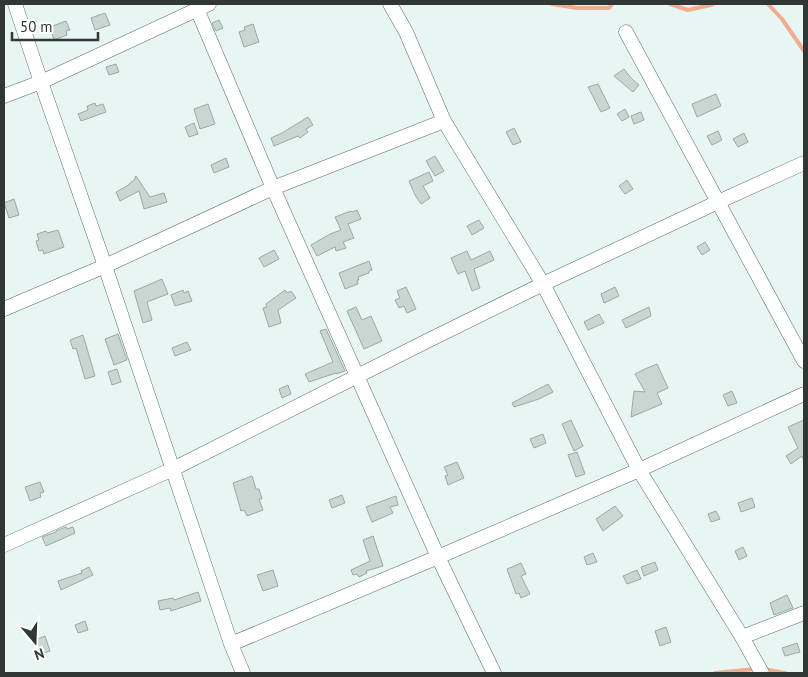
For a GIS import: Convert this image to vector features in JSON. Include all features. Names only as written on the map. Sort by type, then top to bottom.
[{"type":"street","points":[[16,4],[231,644],[243,673]]},
{"type":"street","points":[[390,4],[406,32],[444,121],[543,284],[639,470],[742,637],[762,673]]},
{"type":"street","points":[[4,96],[41,82],[203,6],[274,188],[438,557],[494,673]]},
{"type":"street","points":[[626,32],[804,362]]},
{"type":"street","points":[[4,309],[105,266],[274,188],[444,121]]},
{"type":"street","points":[[4,545],[173,469],[431,338],[804,163]]},
{"type":"street","points":[[231,644],[639,470],[804,394]]},
{"type":"street","points":[[742,637],[804,613]]},
{"type":"building","points":[[105,13],[110,25],[95,30],[91,18]]},
{"type":"building","points":[[219,20],[223,28],[216,31],[212,23]]},
{"type":"building","points":[[66,21],[70,30],[66,31],[67,35],[54,40],[50,27]]},
{"type":"building","points":[[253,24],[259,42],[244,47],[239,32],[245,30],[244,27]]},
{"type":"building","points":[[116,64],[119,72],[109,75],[106,67]]},
{"type":"building","points":[[624,69],[639,85],[633,92],[614,76]]},
{"type":"building","points":[[598,84],[610,108],[601,112],[588,87]]},
{"type":"building","points":[[716,94],[721,106],[697,117],[692,104]]},
{"type":"building","points":[[95,103],[96,106],[103,104],[106,112],[81,121],[78,114],[88,110],[87,106]]},
{"type":"building","points":[[208,104],[215,124],[200,129],[194,109]]},
{"type":"building","points":[[625,109],[629,117],[622,121],[617,114]]},
{"type":"building","points":[[641,112],[644,120],[634,124],[631,116]]},
{"type":"building","points":[[308,117],[313,125],[306,129],[308,132],[300,138],[298,136],[274,146],[271,138]]},
{"type":"building","points":[[194,123],[198,134],[189,137],[185,127]]},
{"type":"building","points":[[514,128],[521,142],[513,145],[506,132]]},
{"type":"building","points":[[718,131],[722,140],[712,145],[707,136]]},
{"type":"building","points":[[744,133],[748,142],[738,147],[733,139]]},
{"type":"building","points":[[435,156],[444,171],[435,176],[426,161]]},
{"type":"building","points":[[226,158],[229,167],[214,173],[211,165]]},
{"type":"building","points":[[429,172],[433,181],[423,186],[430,198],[421,204],[409,181]]},
{"type":"building","points":[[136,176],[150,197],[164,193],[167,202],[144,209],[139,191],[120,201],[116,192],[127,186]]},
{"type":"building","points":[[627,180],[633,189],[625,194],[619,186]]},
{"type":"building","points":[[14,199],[19,215],[9,218],[4,203]]},
{"type":"building","points":[[357,210],[361,219],[348,224],[354,238],[343,242],[346,248],[336,251],[335,247],[317,256],[311,245],[341,230],[335,217]]},
{"type":"building","points":[[479,220],[484,228],[472,235],[467,226]]},
{"type":"building","points":[[58,230],[64,247],[44,254],[43,250],[39,251],[36,241],[39,240],[37,234]]},
{"type":"building","points":[[705,242],[710,250],[702,255],[697,247]]},
{"type":"building","points":[[274,250],[279,259],[264,267],[259,258]]},
{"type":"building","points":[[467,251],[471,260],[490,251],[494,260],[474,269],[480,288],[472,291],[465,271],[458,274],[451,258]]},
{"type":"building","points":[[369,261],[372,270],[358,277],[358,284],[345,289],[339,273]]},
{"type":"building","points":[[162,279],[168,294],[147,302],[152,320],[143,323],[134,291]]},
{"type":"building","points":[[406,287],[416,309],[407,313],[404,306],[399,308],[395,300],[400,298],[397,291]]},
{"type":"building","points":[[615,287],[619,296],[604,303],[601,294]]},
{"type":"building","points":[[183,290],[184,293],[188,291],[192,301],[175,306],[171,295]]},
{"type":"building","points":[[285,290],[287,293],[291,291],[296,298],[278,310],[281,323],[269,327],[263,308],[267,307],[266,304]]},
{"type":"building","points":[[356,307],[362,320],[371,316],[382,341],[364,349],[347,311]]},
{"type":"building","points":[[649,307],[651,316],[626,328],[622,320]]},
{"type":"building","points":[[599,314],[604,323],[588,330],[584,322]]},
{"type":"building","points":[[326,329],[345,371],[309,382],[305,374],[333,362],[320,331]]},
{"type":"building","points":[[118,334],[127,360],[114,365],[105,339]]},
{"type":"building","points":[[83,335],[95,376],[85,379],[76,348],[73,349],[70,340]]},
{"type":"building","points":[[187,342],[191,350],[175,356],[172,348]]},
{"type":"building","points":[[657,364],[668,388],[657,393],[662,404],[631,417],[634,391],[645,392],[635,374]]},
{"type":"building","points":[[117,369],[121,382],[112,385],[108,372]]},
{"type":"building","points":[[548,384],[553,392],[539,399],[514,407],[512,403]]},
{"type":"building","points":[[288,385],[291,394],[282,398],[279,389]]},
{"type":"building","points":[[732,391],[737,403],[728,406],[723,395]]},
{"type":"building","points":[[571,420],[583,446],[574,451],[562,424]]},
{"type":"building","points":[[804,420],[804,461],[802,456],[791,464],[786,456],[798,448],[788,427]]},
{"type":"building","points":[[543,434],[546,443],[534,448],[530,439]]},
{"type":"building","points":[[577,452],[585,474],[576,477],[568,455]]},
{"type":"building","points":[[457,462],[464,478],[448,485],[445,476],[448,475],[444,467]]},
{"type":"building","points":[[252,476],[256,489],[259,489],[262,499],[259,499],[263,510],[247,516],[244,510],[241,511],[233,483]]},
{"type":"building","points":[[40,482],[44,492],[40,493],[41,497],[30,501],[25,487]]},
{"type":"building","points":[[342,495],[345,503],[332,508],[329,500]]},
{"type":"building","points":[[396,496],[398,505],[390,507],[393,513],[372,522],[366,507]]},
{"type":"building","points":[[752,498],[755,507],[741,512],[738,503]]},
{"type":"building","points":[[615,506],[623,516],[603,531],[596,519]]},
{"type":"building","points":[[716,511],[720,519],[711,522],[708,514]]},
{"type":"building","points":[[66,527],[67,529],[73,527],[75,533],[46,546],[42,537]]},
{"type":"building","points":[[373,536],[383,566],[366,571],[367,573],[359,577],[357,574],[353,575],[351,570],[370,561],[363,540]]},
{"type":"building","points":[[743,547],[747,556],[739,560],[735,551]]},
{"type":"building","points":[[593,553],[597,562],[587,565],[584,557]]},
{"type":"building","points":[[655,562],[658,570],[644,576],[641,567]]},
{"type":"building","points":[[521,563],[526,574],[521,576],[530,594],[521,598],[519,593],[516,594],[507,569]]},
{"type":"building","points":[[89,567],[93,575],[61,590],[58,581],[82,573],[81,571]]},
{"type":"building","points":[[273,570],[278,586],[263,591],[257,575]]},
{"type":"building","points":[[637,570],[641,579],[627,584],[623,576]]},
{"type":"building","points":[[198,592],[201,601],[171,611],[170,608],[160,610],[158,601],[173,598],[174,600]]},
{"type":"building","points":[[787,595],[793,608],[774,615],[770,603]]},
{"type":"building","points":[[85,621],[88,630],[78,633],[75,625]]},
{"type":"building","points":[[666,627],[671,642],[660,646],[655,631]]},
{"type":"building","points":[[45,636],[50,651],[40,654],[35,640]]},
{"type":"building","points":[[797,643],[800,652],[785,656],[782,648]]},
{"type":"waterway","points":[[552,4],[577,8],[609,8],[612,4]]},
{"type":"waterway","points":[[670,4],[688,10],[713,4]]},
{"type":"waterway","points":[[768,4],[782,19],[804,51]]},
{"type":"waterway","points":[[715,673],[755,669]]},
{"type":"waterway","points":[[764,669],[785,673]]}]
